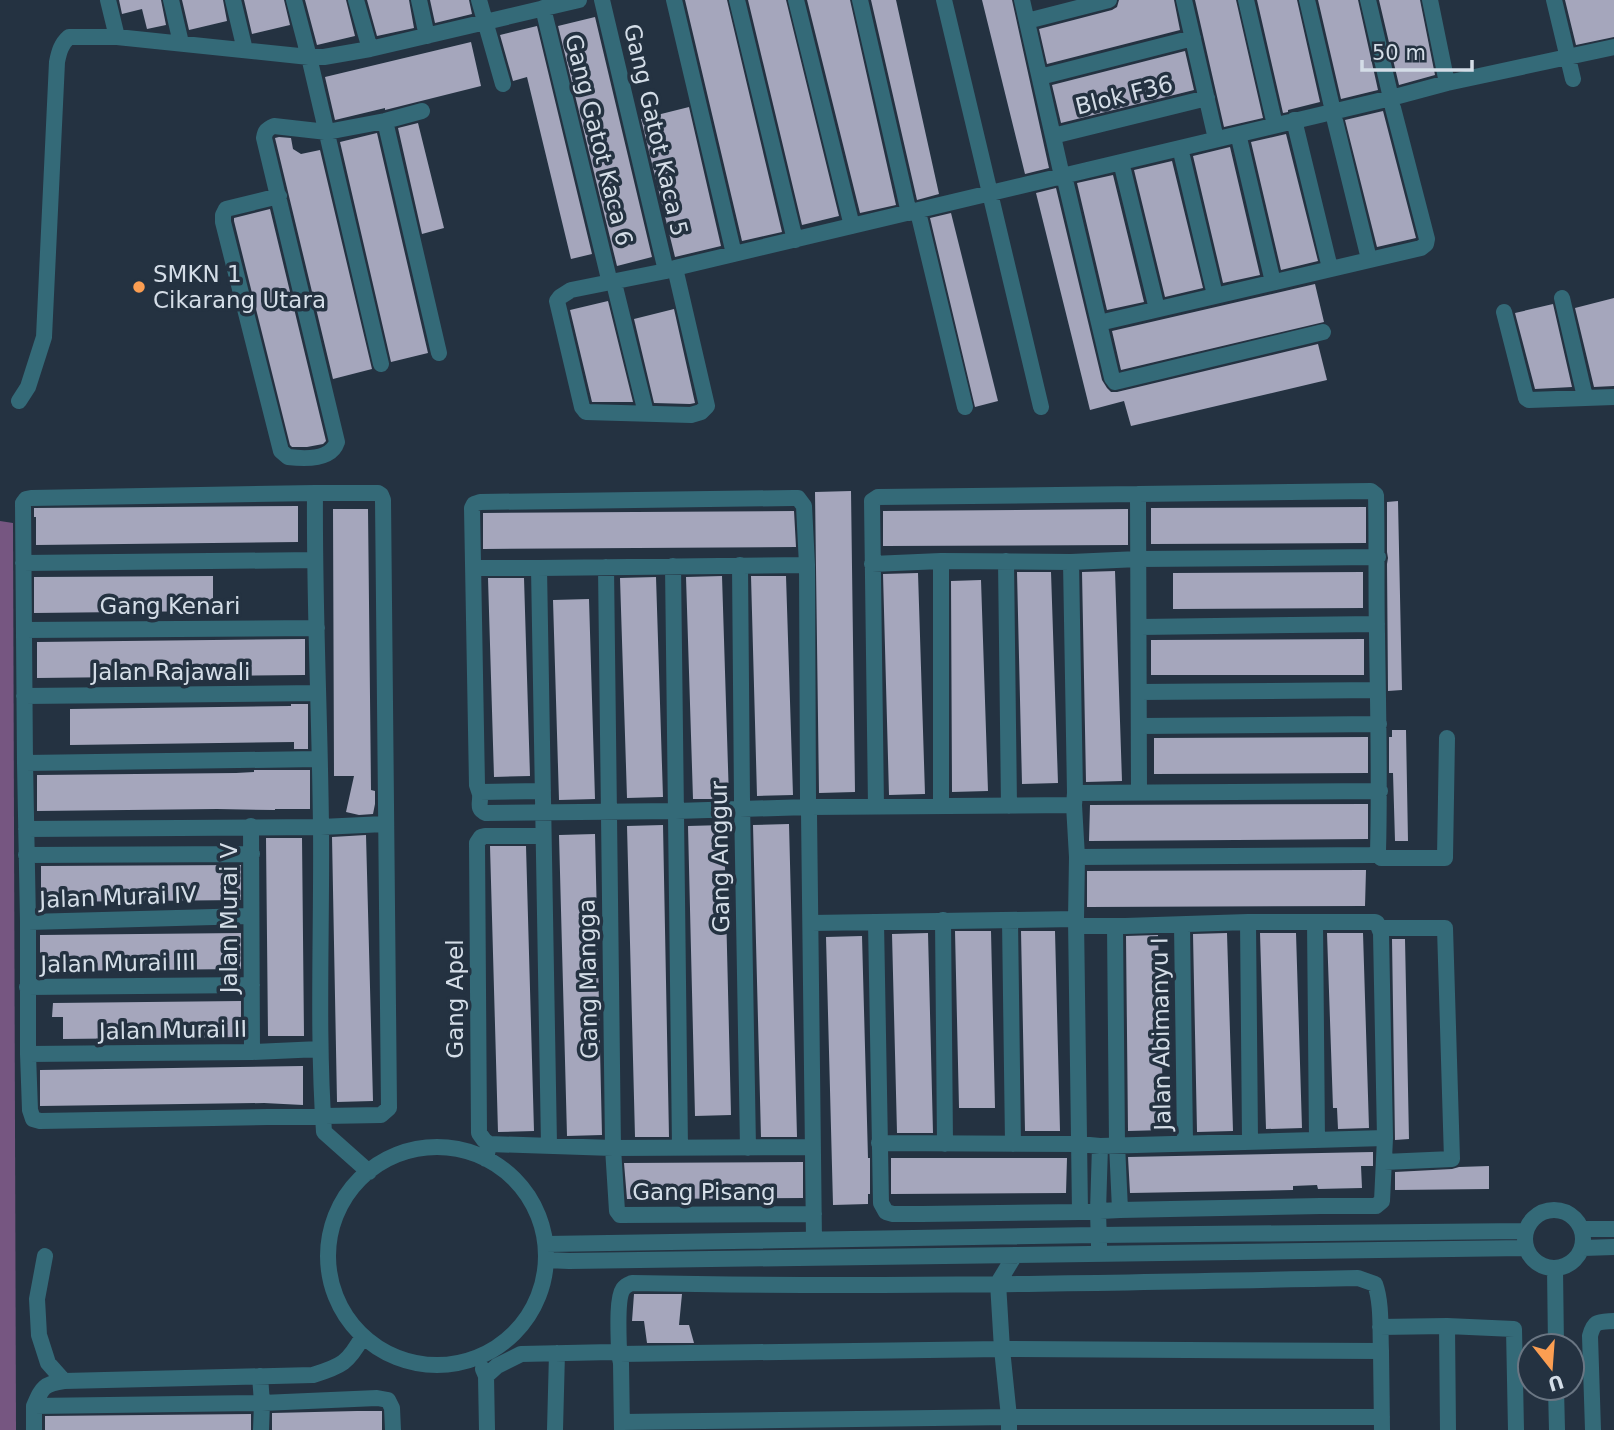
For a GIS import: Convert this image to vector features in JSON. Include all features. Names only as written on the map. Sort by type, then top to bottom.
[{"type":"street","points":[[108,0],[117,37]]},
{"type":"street","points":[[172,0],[181,43]]},
{"type":"street","points":[[233,0],[245,50]]},
{"type":"street","points":[[294,0],[381,364]]},
{"type":"street","points":[[356,0],[370,49]]},
{"type":"street","points":[[419,0],[427,36]]},
{"type":"street","points":[[479,0],[503,84]]},
{"type":"street","points":[[19,401],[28,387],[44,337],[57,62],[64,42],[69,37],[117,37],[324,57],[370,49],[579,0]]},
{"type":"street","name":"Gang Gatot Kaca 5","points":[[602,0],[706,401],[704,409],[691,415],[646,413]]},
{"type":"street","points":[[674,0],[734,254]]},
{"type":"street","points":[[737,0],[795,240]]},
{"type":"street","points":[[796,0],[852,226]]},
{"type":"street","points":[[860,0],[965,407]]},
{"type":"street","points":[[944,0],[1041,407]]},
{"type":"street","points":[[1022,0],[1115,382],[1323,332]]},
{"type":"street","points":[[1027,21],[1109,0]]},
{"type":"street","points":[[1184,0],[1216,139]]},
{"type":"street","points":[[1246,0],[1275,125]]},
{"type":"street","points":[[1307,0],[1369,259]]},
{"type":"street","points":[[1099,323],[1421,248],[1426,244],[1427,239],[1368,0]]},
{"type":"street","points":[[1430,0],[1447,83]]},
{"type":"street","points":[[1554,0],[1573,79]]},
{"type":"street","name":"Gang Gatot Kaca 6","points":[[543,8],[646,413]]},
{"type":"street","points":[[1040,77],[1193,38]]},
{"type":"street","points":[[646,413],[592,413],[586,412],[582,407],[558,301],[560,297],[571,290],[671,270],[990,194],[1064,180],[1294,120],[1334,116],[1392,103],[1447,83],[1614,47]]},
{"type":"street","name":"Blok F36","points":[[1053,136],[1207,98]]},
{"type":"street","points":[[279,196],[226,209],[223,222],[281,451],[288,457],[313,457],[334,450],[337,442],[279,196],[264,138],[268,129],[274,127],[327,132],[422,111]]},
{"type":"street","points":[[1294,120],[1331,268]]},
{"type":"street","points":[[384,121],[439,353]]},
{"type":"street","points":[[1240,142],[1273,282]]},
{"type":"street","points":[[1182,156],[1215,295]]},
{"type":"street","points":[[1123,170],[1157,309]]},
{"type":"street","points":[[1562,298],[1585,397]]},
{"type":"street","points":[[1504,312],[1526,398],[1614,397]]},
{"type":"street","points":[[876,807],[872,500],[878,497],[1371,491],[1376,495],[1378,557],[1378,852],[1381,858],[1445,858],[1447,738]]},
{"type":"street","points":[[315,493],[314,560],[321,827],[320,1049],[324,1132],[369,1172]]},
{"type":"street","points":[[315,493],[382,495],[389,1108],[381,1115],[33,1119],[30,1110],[28,1054],[23,563],[22,508],[26,499],[31,498],[315,493]]},
{"type":"street","points":[[1138,494],[1139,792]]},
{"type":"street","points":[[814,1240],[808,807],[807,565],[804,506],[798,498],[474,503],[477,785],[480,792],[479,807],[486,813],[808,807],[1009,806],[1139,792],[1380,791]]},
{"type":"street","points":[[872,564],[1378,557]]},
{"type":"street","points":[[23,563],[314,560]]},
{"type":"street","points":[[941,561],[941,806]]},
{"type":"street","points":[[1006,561],[1009,806]]},
{"type":"street","points":[[1071,562],[1080,1212]]},
{"type":"street","name":"Gang Anggur","points":[[740,565],[748,1148]]},
{"type":"street","points":[[474,568],[807,565]]},
{"type":"street","points":[[673,566],[680,1148]]},
{"type":"street","name":"Gang Mangga","points":[[606,567],[613,1148]]},
{"type":"street","points":[[539,568],[549,1146]]},
{"type":"street","points":[[1140,627],[1377,624]]},
{"type":"street","name":"Gang Kenari","points":[[24,630],[317,628]]},
{"type":"street","points":[[1139,692],[1378,690]]},
{"type":"street","name":"Jalan Rajawali","points":[[24,696],[318,693]]},
{"type":"street","points":[[1140,726],[1378,723]]},
{"type":"street","points":[[25,763],[319,759]]},
{"type":"street","points":[[480,792],[543,791]]},
{"type":"street","points":[[26,830],[385,824]]},
{"type":"street","name":"Jalan Murai V","points":[[251,827],[252,1052]]},
{"type":"street","name":"Gang Apel","points":[[488,1151],[479,1133],[477,843],[485,836],[543,836]]},
{"type":"street","points":[[1077,857],[1372,855],[1378,852]]},
{"type":"street","points":[[26,855],[252,853]]},
{"type":"street","name":"Jalan Murai IV","points":[[28,922],[251,916]]},
{"type":"street","points":[[811,923],[943,920],[1076,922],[1115,926],[1248,922],[1377,923],[1381,933],[1385,1138],[1382,1201],[1376,1206],[1042,1213],[886,1212],[881,1203],[876,922]]},
{"type":"street","points":[[943,920],[945,1144]]},
{"type":"street","points":[[1010,920],[1013,1144]]},
{"type":"street","points":[[1248,922],[1250,1141]]},
{"type":"street","points":[[1315,922],[1317,1140]]},
{"type":"street","name":"Jalan Abimanyu I","points":[[1182,925],[1185,1142]]},
{"type":"street","points":[[1115,926],[1120,1210]]},
{"type":"street","points":[[1379,928],[1445,928],[1452,1159],[1384,1163]]},
{"type":"street","name":"Jalan Murai III","points":[[27,987],[252,985]]},
{"type":"street","name":"Jalan Murai II","points":[[28,1054],[320,1049]]},
{"type":"street","points":[[879,1143],[1100,1146],[1385,1138]]},
{"type":"street","name":"Gang Pisang","points":[[488,1151],[549,1146],[813,1147]]},
{"type":"street","points":[[1099,1255],[1100,1146]]},
{"type":"street","points":[[426,1148],[488,1151],[531,1200],[538,1214],[546,1252],[541,1290],[527,1318],[493,1350],[449,1364],[418,1363],[388,1353],[352,1325],[336,1298],[331,1283],[328,1253],[334,1222],[340,1208],[357,1182],[369,1172],[396,1156],[426,1148]]},
{"type":"street","name":"Gang Pisang","points":[[613,1148],[616,1207],[620,1215],[814,1214]]},
{"type":"street","points":[[1317,1233],[1320,1206]]},
{"type":"street","points":[[1183,1208],[1186,1234]]},
{"type":"street","points":[[1554,1208],[1572,1214],[1583,1229],[1583,1248],[1572,1263],[1555,1269],[1537,1263],[1525,1248],[1525,1231],[1536,1214],[1554,1208]]},
{"type":"street","points":[[1042,1213],[1044,1237]]},
{"type":"street","points":[[922,1214],[923,1238]]},
{"type":"street","points":[[1583,1229],[1614,1228]]},
{"type":"street","points":[[546,1252],[814,1240],[1525,1231]]},
{"type":"street","points":[[1583,1248],[1614,1247]]},
{"type":"street","points":[[546,1252],[569,1261],[1525,1248]]},
{"type":"street","points":[[1358,1251],[1358,1278]]},
{"type":"street","points":[[1206,1253],[1206,1281]]},
{"type":"street","points":[[1009,1424],[998,1283],[1015,1255]]},
{"type":"street","points":[[45,1256],[37,1299],[39,1335],[48,1363],[64,1381]]},
{"type":"street","points":[[879,1257],[881,1284]]},
{"type":"street","points":[[712,1285],[713,1259]]},
{"type":"street","points":[[1555,1269],[1556,1332]]},
{"type":"street","points":[[1358,1278],[1370,1281],[1376,1288],[1380,1327],[1382,1424],[622,1426],[621,1363],[618,1354],[619,1304],[621,1292],[625,1286],[632,1283],[881,1284],[1358,1278]]},
{"type":"street","points":[[1593,1430],[1590,1336],[1592,1327],[1598,1322],[1614,1321]]},
{"type":"street","points":[[1447,1326],[1448,1430]]},
{"type":"street","points":[[1380,1327],[1514,1329],[1516,1430]]},
{"type":"street","points":[[34,1430],[34,1406],[45,1385],[50,1383],[313,1374],[340,1366],[354,1353],[363,1336]]},
{"type":"street","points":[[486,1376],[497,1366],[521,1354],[1002,1349],[1381,1351]]},
{"type":"street","points":[[555,1430],[557,1353]]},
{"type":"street","points":[[479,1356],[486,1376],[488,1430]]},
{"type":"street","points":[[260,1376],[261,1430]]},
{"type":"street","points":[[34,1406],[262,1403],[377,1398],[388,1400],[392,1408],[393,1430]]},
{"type":"street","points":[[1556,1402],[1557,1430]]},
{"type":"shaded area","points":[[0,521],[13,523],[16,1430],[0,1430]]},
{"type":"building","points":[[119,0],[161,0],[166,25],[147,29],[142,9],[122,14]]},
{"type":"building","points":[[182,0],[223,0],[227,21],[189,30]]},
{"type":"building","points":[[244,0],[284,0],[290,25],[252,34]]},
{"type":"building","points":[[305,0],[346,0],[355,36],[317,45]]},
{"type":"building","points":[[367,0],[409,0],[414,28],[377,36]]},
{"type":"building","points":[[430,0],[469,0],[472,14],[435,23]]},
{"type":"building","points":[[685,0],[727,0],[782,232],[742,241]]},
{"type":"building","points":[[748,0],[786,0],[839,216],[802,225]]},
{"type":"building","points":[[807,0],[850,0],[896,205],[860,213]]},
{"type":"building","points":[[871,0],[896,0],[939,194],[917,200]]},
{"type":"building","points":[[982,0],[1012,0],[1049,168],[1025,174]]},
{"type":"building","points":[[1119,0],[1174,0],[1180,30],[1047,64],[1039,29],[1112,10],[1117,7]]},
{"type":"building","points":[[1195,0],[1236,0],[1263,118],[1224,127]]},
{"type":"building","points":[[1257,0],[1297,0],[1320,102],[1283,113]]},
{"type":"building","points":[[1318,0],[1358,0],[1378,90],[1341,99]]},
{"type":"building","points":[[1379,0],[1420,0],[1435,75],[1399,85]]},
{"type":"building","points":[[1565,0],[1614,0],[1614,37],[1576,45]]},
{"type":"building","points":[[595,17],[652,257],[617,266],[558,26]]},
{"type":"building","points":[[537,26],[592,254],[571,259],[527,77],[513,81],[500,35]]},
{"type":"building","points":[[471,42],[481,86],[335,120],[325,77]]},
{"type":"building","points":[[1185,51],[1194,90],[1061,123],[1052,85]]},
{"type":"building","points":[[689,107],[721,246],[675,257],[641,119]]},
{"type":"building","points":[[1383,111],[1416,238],[1377,247],[1345,120]]},
{"type":"building","points":[[418,123],[444,228],[422,234],[398,128]]},
{"type":"building","points":[[377,133],[428,353],[391,362],[340,142]]},
{"type":"building","points":[[1286,134],[1318,261],[1281,270],[1251,142]]},
{"type":"building","points":[[275,138],[291,138],[293,149],[301,154],[320,150],[372,369],[333,379]]},
{"type":"building","points":[[1230,147],[1260,275],[1223,283],[1193,156]]},
{"type":"building","points":[[1172,161],[1203,288],[1165,297],[1134,170]]},
{"type":"building","points":[[1113,175],[1144,302],[1107,310],[1077,183]]},
{"type":"building","points":[[1056,188],[1102,380],[1111,392],[1318,344],[1327,380],[1131,426],[1124,401],[1090,410],[1036,193]]},
{"type":"building","points":[[270,209],[326,441],[323,444],[307,447],[290,445],[234,221],[234,218]]},
{"type":"building","points":[[951,213],[998,401],[975,407],[930,218]]},
{"type":"building","points":[[1315,284],[1324,322],[1121,370],[1112,331]]},
{"type":"building","points":[[1614,298],[1614,386],[1594,387],[1575,308]]},
{"type":"building","points":[[608,301],[633,402],[592,402],[570,310]]},
{"type":"building","points":[[1553,304],[1572,387],[1535,389],[1515,313]]},
{"type":"building","points":[[674,309],[695,403],[690,404],[654,403],[634,319]]},
{"type":"building","points":[[851,491],[855,792],[819,793],[815,492]]},
{"type":"building","points":[[1398,501],[1402,690],[1388,691],[1387,502]]},
{"type":"building","points":[[298,506],[298,542],[36,545],[34,508]]},
{"type":"building","points":[[1366,507],[1366,543],[1151,544],[1151,508]]},
{"type":"building","points":[[333,509],[368,509],[371,790],[375,791],[373,814],[346,812],[354,776],[334,776]]},
{"type":"building","points":[[1128,509],[1128,545],[883,546],[883,511]]},
{"type":"building","points":[[794,511],[796,547],[483,549],[483,513]]},
{"type":"building","points":[[1115,571],[1122,781],[1086,782],[1082,572]]},
{"type":"building","points":[[1017,572],[1051,572],[1058,783],[1022,784]]},
{"type":"building","points":[[1363,572],[1363,608],[1173,609],[1173,573]]},
{"type":"building","points":[[918,573],[925,794],[889,795],[883,574]]},
{"type":"building","points":[[213,576],[213,611],[34,613],[34,577]]},
{"type":"building","points":[[722,576],[729,799],[693,799],[686,577]]},
{"type":"building","points":[[751,576],[786,576],[793,795],[757,796]]},
{"type":"building","points":[[656,577],[663,797],[627,798],[620,578]]},
{"type":"building","points":[[488,578],[524,578],[530,776],[494,777]]},
{"type":"building","points":[[981,580],[988,791],[952,792],[951,581]]},
{"type":"building","points":[[589,599],[595,799],[559,800],[553,600]]},
{"type":"building","points":[[305,639],[305,675],[37,678],[37,642]]},
{"type":"building","points":[[1364,639],[1364,675],[1151,675],[1151,640]]},
{"type":"building","points":[[308,704],[308,749],[294,749],[294,742],[70,745],[70,709]]},
{"type":"building","points":[[1392,730],[1406,730],[1408,841],[1395,841],[1393,773],[1389,773],[1389,737],[1392,737]]},
{"type":"building","points":[[1368,737],[1368,773],[1154,774],[1154,738]]},
{"type":"building","points":[[254,770],[310,770],[310,809],[37,811],[37,775],[236,773]]},
{"type":"building","points":[[1368,804],[1368,839],[1089,841],[1090,805]]},
{"type":"building","points":[[789,824],[797,1137],[761,1137],[753,825]]},
{"type":"building","points":[[663,825],[669,1137],[635,1137],[627,826]]},
{"type":"building","points":[[724,825],[731,1115],[695,1116],[688,826]]},
{"type":"building","points":[[595,834],[602,1135],[567,1136],[559,835]]},
{"type":"building","points":[[366,835],[373,1101],[337,1102],[332,837]]},
{"type":"building","points":[[266,838],[302,838],[304,1036],[268,1036]]},
{"type":"building","points":[[490,846],[526,846],[534,1131],[498,1132]]},
{"type":"building","points":[[241,865],[241,900],[41,902],[41,866]]},
{"type":"building","points":[[1366,870],[1365,906],[1087,907],[1087,871]]},
{"type":"building","points":[[955,931],[991,931],[995,1108],[959,1108]]},
{"type":"building","points":[[1021,931],[1055,931],[1060,1131],[1025,1131]]},
{"type":"building","points":[[241,933],[241,969],[40,971],[40,935]]},
{"type":"building","points":[[928,933],[933,1133],[897,1133],[892,934]]},
{"type":"building","points":[[1227,933],[1233,1131],[1197,1132],[1193,934]]},
{"type":"building","points":[[1260,933],[1296,933],[1302,1128],[1266,1129]]},
{"type":"building","points":[[1327,933],[1363,933],[1369,1128],[1338,1129],[1337,1108],[1333,1108]]},
{"type":"building","points":[[1158,935],[1164,1130],[1128,1131],[1126,936]]},
{"type":"building","points":[[862,936],[870,1194],[868,1204],[833,1205],[826,937]]},
{"type":"building","points":[[1392,939],[1405,939],[1409,1139],[1395,1140]]},
{"type":"building","points":[[241,1001],[241,1037],[63,1039],[63,1017],[52,1017],[53,1003]]},
{"type":"building","points":[[303,1066],[303,1105],[264,1103],[40,1106],[40,1070]]},
{"type":"building","points":[[1373,1152],[1373,1166],[1361,1166],[1362,1188],[1318,1189],[1317,1185],[1293,1186],[1293,1190],[1130,1193],[1128,1157]]},
{"type":"building","points":[[891,1158],[1067,1158],[1066,1193],[891,1194]]},
{"type":"building","points":[[803,1162],[803,1198],[627,1199],[624,1163]]},
{"type":"building","points":[[1489,1166],[1489,1189],[1395,1190],[1395,1172]]},
{"type":"building","points":[[634,1294],[682,1294],[679,1325],[689,1325],[694,1343],[647,1343],[644,1321],[632,1321]]},
{"type":"building","points":[[382,1411],[382,1430],[272,1430],[272,1413]]},
{"type":"building","points":[[251,1414],[251,1430],[45,1430],[45,1416]]},
{"type":"place","name":"SMKN 1 Cikarang Utara","points":[[139,287]]}]
